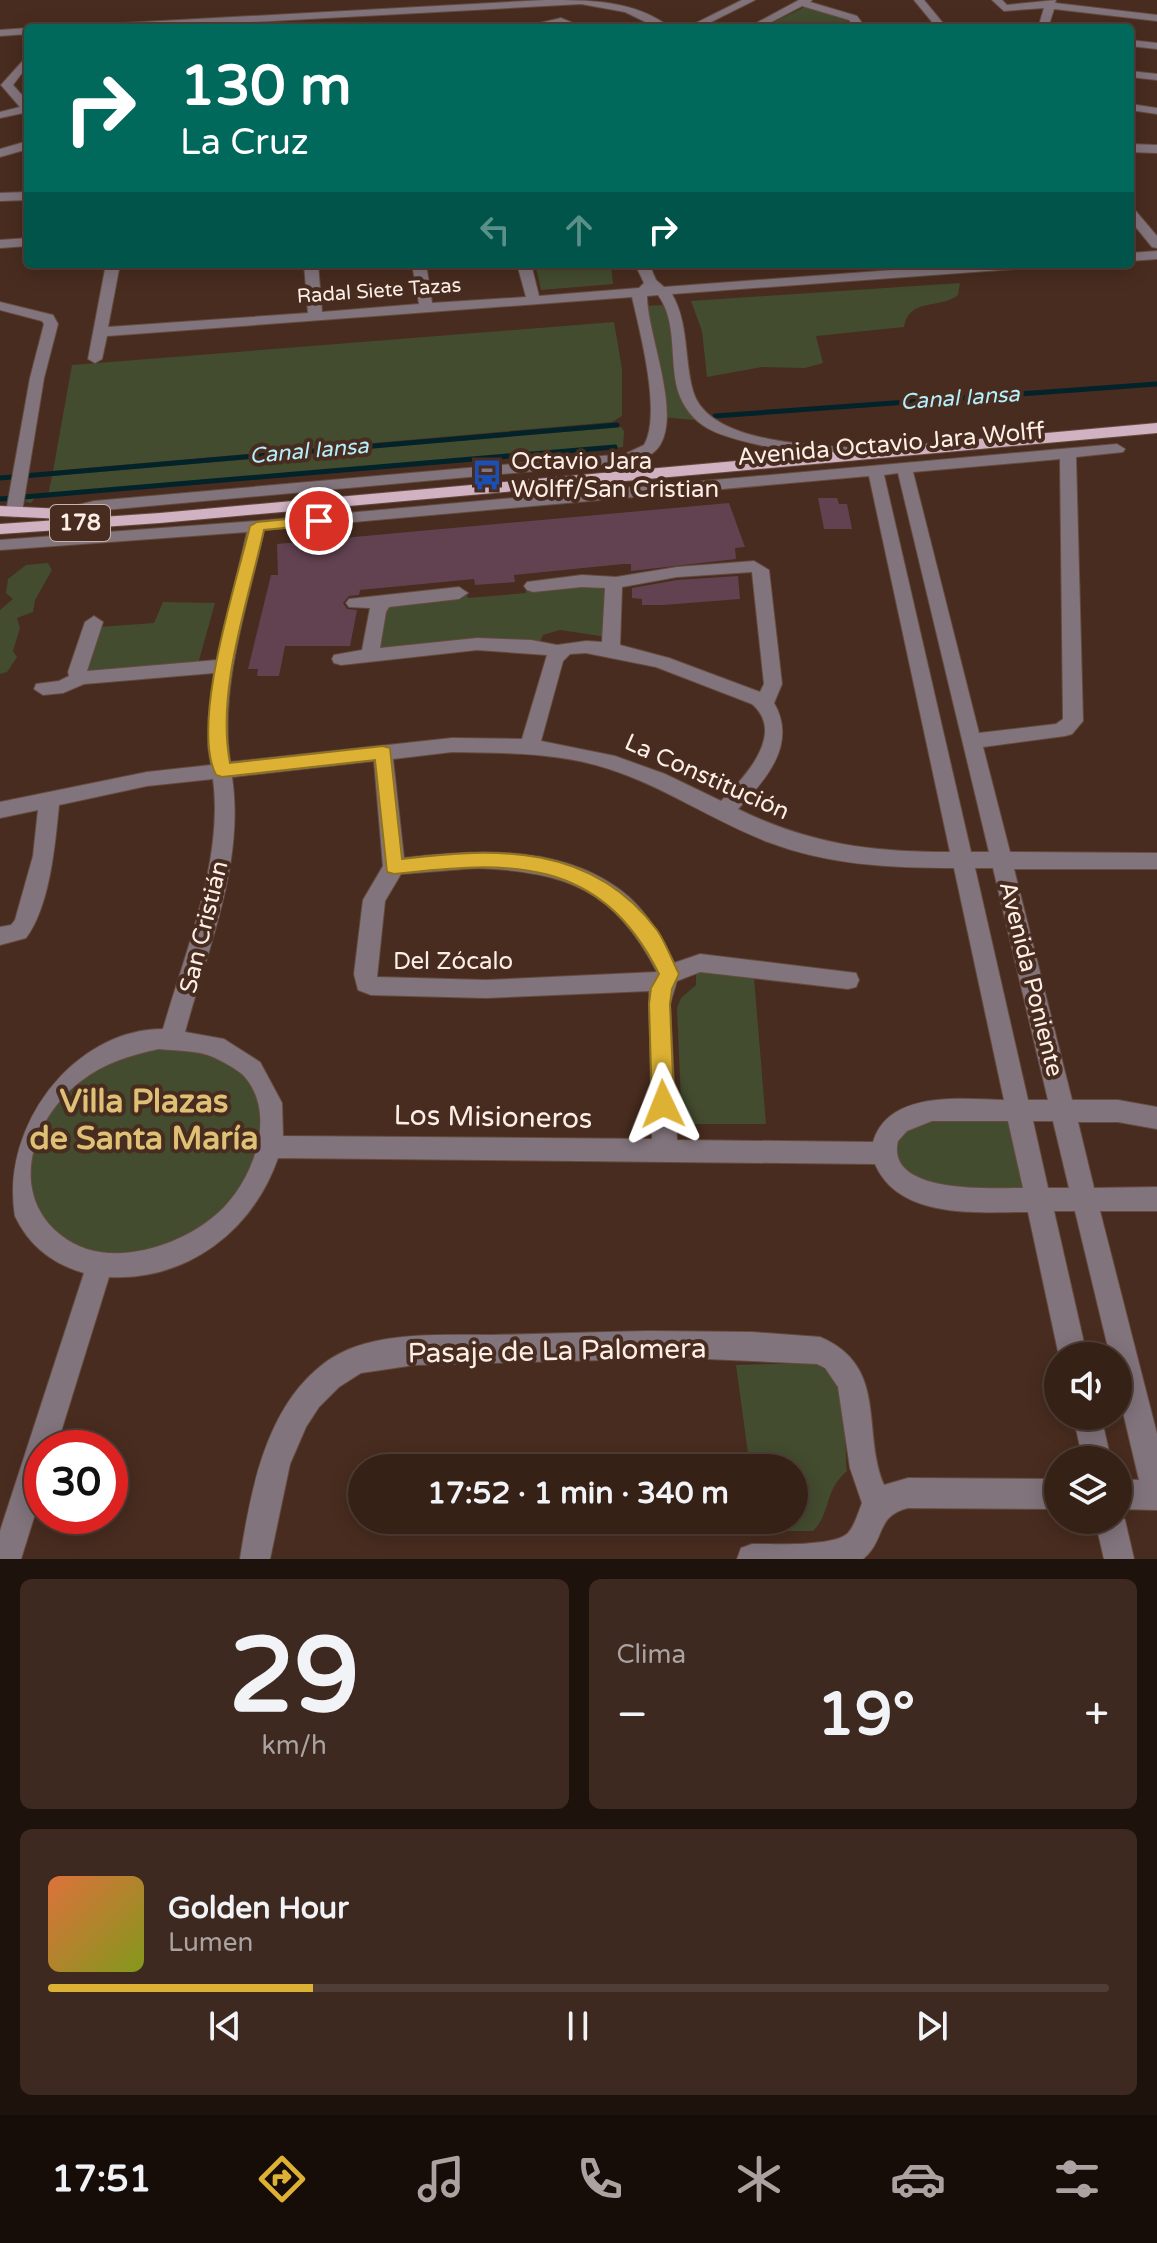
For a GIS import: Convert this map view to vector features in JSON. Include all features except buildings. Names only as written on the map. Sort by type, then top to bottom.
[{"type":"main road","name":"Avenida Octavio Jara Wolff","points":[[0,529],[876,462],[1157,428]]},
{"type":"main road","name":"Avenida Octavio Jara Wolff","points":[[7,511],[137,514],[160,518]]},
{"type":"street","points":[[625,9],[644,0]]},
{"type":"street","points":[[699,24],[750,0]]},
{"type":"street","points":[[919,0],[939,24]]},
{"type":"street","points":[[997,0],[1004,8],[1050,3],[1157,18]]},
{"type":"street","points":[[182,24],[581,1],[625,9],[657,24]]},
{"type":"street","points":[[760,24],[805,1],[853,18],[858,24]]},
{"type":"street","points":[[299,2],[334,24]]},
{"type":"street","points":[[1044,24],[1050,3]]},
{"type":"street","points":[[537,24],[561,21],[569,24]]},
{"type":"street","points":[[0,33],[24,31]]},
{"type":"street","points":[[1134,43],[1157,46]]},
{"type":"street","points":[[7,87],[11,77],[24,62]]},
{"type":"street","points":[[1134,74],[1157,77]]},
{"type":"street","points":[[7,87],[24,84]]},
{"type":"street","points":[[7,87],[24,104]]},
{"type":"street","points":[[1134,108],[1157,111]]},
{"type":"street","points":[[0,115],[24,109]]},
{"type":"street","points":[[0,153],[24,146]]},
{"type":"street","points":[[1134,148],[1157,149]]},
{"type":"street","points":[[0,197],[24,196]]},
{"type":"street","points":[[1134,217],[1157,244]]},
{"type":"street","points":[[0,244],[24,242]]},
{"type":"street","points":[[1134,257],[1157,255]]},
{"type":"street","points":[[95,359],[112,268]]},
{"type":"street","points":[[311,268],[315,315]]},
{"type":"street","points":[[420,268],[426,307]]},
{"type":"street","points":[[525,268],[533,299]]},
{"type":"street","points":[[644,268],[653,288],[667,296],[687,397],[697,415],[713,426],[743,438],[876,462]]},
{"type":"street","points":[[756,268],[761,282]]},
{"type":"street","name":"Radal Siete Tazas","points":[[99,332],[913,268]]},
{"type":"street","points":[[63,514],[94,506],[628,459],[643,453],[655,441],[658,426],[650,345],[639,297],[653,288]]},
{"type":"street","points":[[0,306],[37,314],[48,318],[51,324],[7,511]]},
{"type":"street","name":"Avenida Octavio Jara Wolff","points":[[0,545],[257,526],[876,462],[904,467],[1117,449]]},
{"type":"street","points":[[972,741],[1061,730],[1073,721],[1068,452]]},
{"type":"street","name":"Avenida Poniente","points":[[876,462],[1070,1342]]},
{"type":"street","name":"Avenida Poniente","points":[[904,467],[1157,1493]]},
{"type":"street","name":"San Cristián","points":[[172,1038],[219,879],[225,816],[218,746],[224,666],[257,526]]},
{"type":"street","points":[[759,547],[773,684],[765,703]]},
{"type":"street","points":[[533,586],[589,581],[616,583],[748,565],[759,569]]},
{"type":"street","points":[[611,652],[611,592],[616,583]]},
{"type":"street","points":[[355,603],[459,593]]},
{"type":"street","points":[[370,655],[377,611],[384,602]]},
{"type":"street","points":[[80,678],[77,672],[94,622]]},
{"type":"street","points":[[341,659],[492,644],[534,646],[558,651],[582,647],[687,671],[765,703],[772,718],[770,753],[756,778],[722,812]]},
{"type":"street","points":[[530,746],[558,651]]},
{"type":"street","points":[[43,689],[63,687],[80,678],[224,666]]},
{"type":"street","name":"La Constitución","points":[[0,810],[127,782],[474,744],[530,746],[590,757],[642,773],[774,836],[823,851],[882,859],[1157,861]]},
{"type":"street","points":[[383,753],[394,867],[469,858],[533,862],[575,875],[596,886],[631,914],[658,948],[666,978],[659,1004],[665,1151]]},
{"type":"street","points":[[0,936],[18,932],[25,923],[41,865],[49,799]]},
{"type":"street","name":"Del Zócalo","points":[[394,867],[374,900],[365,974],[366,983],[371,986],[486,989],[666,978],[700,963],[848,980]]},
{"type":"street","points":[[172,1038],[194,1040],[220,1048],[245,1064],[263,1087],[272,1115],[272,1147],[259,1184],[247,1202],[215,1233],[174,1256],[152,1262],[108,1265],[84,1261],[51,1244],[27,1216],[11,1145],[36,1112],[74,1073],[119,1048],[172,1038]]},
{"type":"street","points":[[1157,1118],[1118,1111],[922,1112],[892,1128],[884,1141],[888,1165],[899,1178],[927,1194],[949,1199],[1157,1199]]},
{"type":"street","name":"Los Misioneros","points":[[272,1147],[884,1153]]},
{"type":"street","points":[[6,1559],[108,1265]]},
{"type":"street","name":"Pasaje de La Palomera","points":[[255,1559],[268,1491],[297,1416],[322,1383],[353,1362],[371,1356],[480,1349],[644,1345],[820,1351],[840,1360],[850,1378],[865,1472],[877,1504]]},
{"type":"street","points":[[752,1559],[823,1558],[863,1550],[877,1504],[890,1496],[908,1493],[1044,1494]]},
{"type":"street","points":[[1132,1494],[1157,1493]]},
{"type":"street","points":[[1113,1534],[1119,1559]]},
{"type":"green space","points":[[805,7],[846,19],[850,24],[769,24]]},
{"type":"green space","points":[[536,268],[611,268],[613,284],[541,290]]},
{"type":"green space","points":[[960,283],[958,295],[912,311],[904,327],[816,336],[823,363],[805,368],[762,367],[707,377],[702,331],[691,301]]},
{"type":"green space","points":[[662,305],[668,311],[680,386],[706,421],[661,417],[646,312],[648,306]]},
{"type":"green space","points":[[614,322],[622,369],[622,416],[612,422],[53,471],[72,365]]},
{"type":"green space","points":[[621,427],[624,431],[623,447],[112,490],[35,498],[31,503],[25,499],[48,495],[52,476]]},
{"type":"green space","points":[[48,563],[52,570],[35,600],[33,612],[17,618],[20,628],[13,651],[17,657],[7,672],[0,674],[0,610],[13,599],[6,593],[8,579],[26,565]]},
{"type":"green space","points":[[605,582],[607,637],[560,630],[543,635],[539,645],[376,653],[386,605],[461,594],[467,594],[468,598],[526,593],[526,589],[532,587]]},
{"type":"green space","points":[[163,602],[215,603],[198,664],[86,674],[98,627],[154,623]]},
{"type":"green space","points":[[696,968],[754,977],[766,1124],[682,1124],[677,1008],[681,998],[696,985]]},
{"type":"green space","points":[[145,1047],[203,1049],[239,1069],[255,1091],[265,1130],[241,1197],[192,1238],[137,1255],[88,1252],[57,1236],[36,1210],[26,1178],[36,1128],[78,1077]]},
{"type":"green space","points":[[1007,1115],[1024,1194],[954,1194],[896,1170],[895,1131],[908,1122]]},
{"type":"green space","points":[[812,1363],[825,1369],[834,1380],[843,1408],[847,1471],[835,1486],[823,1517],[813,1531],[808,1531],[808,1454],[748,1454],[736,1365]]},
{"type":"waterway","name":"Canal Iansa","points":[[715,416],[1157,384]]},
{"type":"waterway","name":"Canal Iansa","points":[[0,478],[617,425]]},
{"type":"waterway","points":[[0,499],[615,447]]},
{"type":"place","name":"Octavio Jara Wolff/San Cristian","points":[[487,475]]},
{"type":"district","name":"Villa Plazas de Santa María","points":[[144,1120]]},
{"type":"route","points":[[319,521],[257,526],[221,685],[218,746],[222,771],[383,753],[394,867],[469,858],[512,859],[554,867],[596,886],[631,914],[650,936],[669,974],[661,988],[659,1004],[663,1104]]}]
